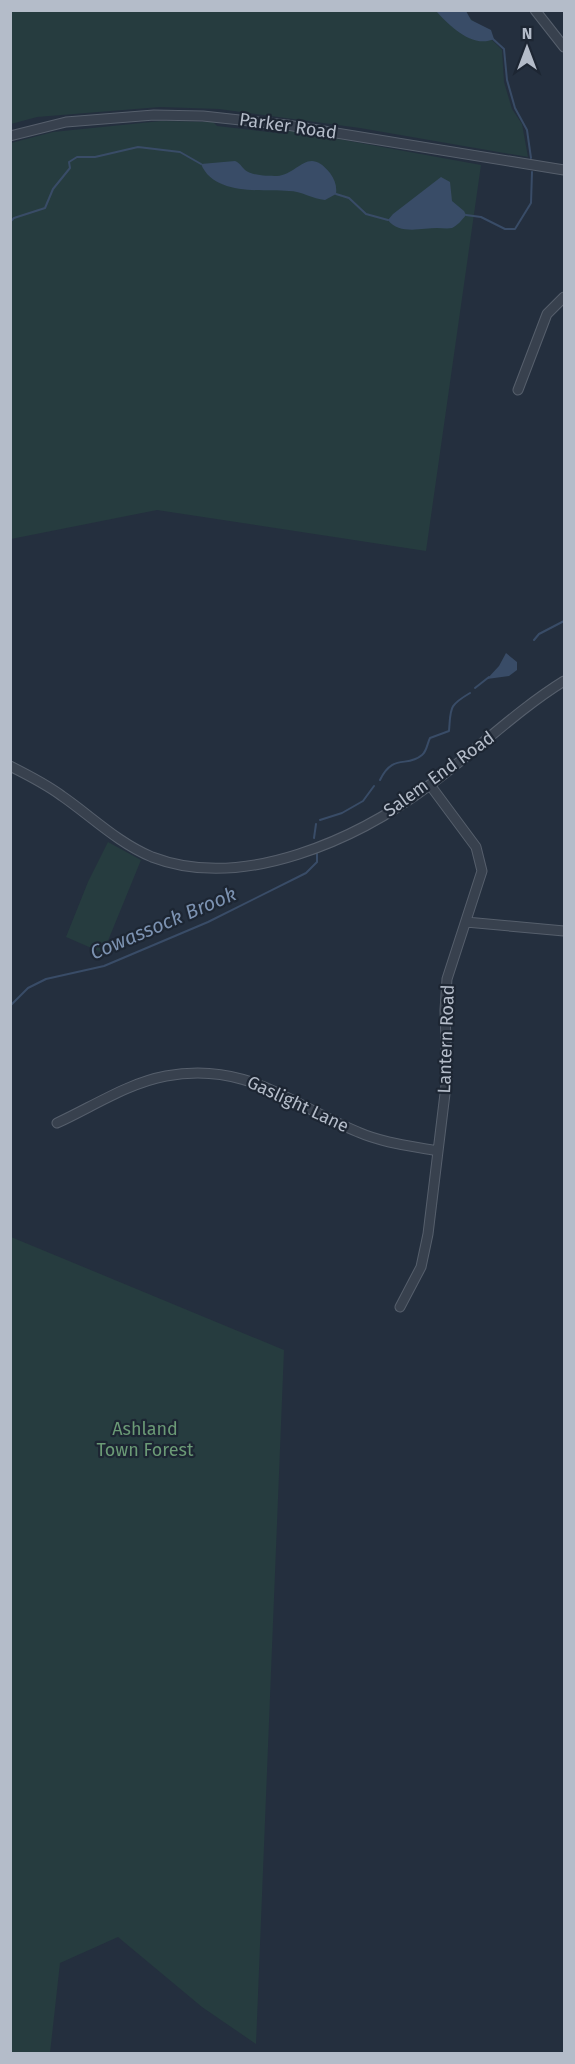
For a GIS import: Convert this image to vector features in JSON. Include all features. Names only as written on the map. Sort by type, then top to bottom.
[{"type":"street","points":[[536,10],[564,47]]},
{"type":"street","name":"Parker Road","points":[[10,136],[60,123],[154,115],[203,116],[287,125],[564,170]]},
{"type":"street","points":[[518,390],[547,314],[564,297]]},
{"type":"street","name":"Salem End Road","points":[[10,766],[58,793],[134,848],[165,861],[211,869],[255,866],[307,850],[373,821],[430,785],[564,681]]},
{"type":"street","name":"Lantern Road","points":[[400,1307],[415,1280],[425,1252],[448,1063],[446,993],[450,967],[481,879],[482,863],[476,847],[430,785]]},
{"type":"street","points":[[466,922],[564,932]]},
{"type":"street","name":"Gaslight Lane","points":[[57,1123],[151,1080],[179,1074],[207,1072],[234,1076],[267,1086],[368,1136],[438,1151]]},
{"type":"green space","points":[[10,11],[463,11],[502,50],[504,82],[512,109],[522,124],[528,157],[360,128],[219,109],[160,107],[37,117],[11,124]]},
{"type":"green space","points":[[161,121],[213,122],[217,126],[285,134],[287,130],[481,165],[426,551],[157,510],[11,539],[11,143],[53,132]]},
{"type":"green space","points":[[108,842],[141,860],[103,953],[66,937],[88,882]]},
{"type":"green space","name":"Ashland Town Forest","points":[[11,1237],[284,1350],[256,2044],[202,2007],[118,1937],[60,1963],[50,2053],[11,2053]]},
{"type":"water","points":[[436,11],[466,11],[471,20],[491,30],[494,39],[477,41],[469,38],[454,29]]},
{"type":"water","points":[[235,161],[252,173],[277,176],[309,161],[316,161],[332,176],[336,194],[325,200],[293,191],[240,189],[216,181],[207,174],[201,164]]},
{"type":"water","points":[[441,177],[450,182],[452,201],[466,215],[456,226],[411,230],[398,228],[388,220],[393,214]]},
{"type":"water","points":[[506,653],[517,662],[517,670],[509,676],[487,679],[499,666]]},
{"type":"waterway","points":[[493,39],[504,49],[507,80],[515,108],[527,130],[531,158]]},
{"type":"waterway","points":[[10,222],[14,218],[45,208],[53,189],[70,168],[69,162],[77,157],[95,157],[138,147],[180,152],[201,164]]},
{"type":"waterway","points":[[466,215],[481,217],[505,229],[515,229],[531,203],[532,172]]},
{"type":"waterway","points":[[336,194],[349,198],[366,214],[388,220]]},
{"type":"waterway","name":"Cowassock Brook","points":[[534,640],[539,634],[564,621]]},
{"type":"waterway","name":"Cowassock Brook","points":[[475,688],[489,677]]},
{"type":"waterway","name":"Cowassock Brook","points":[[380,780],[385,772],[395,764],[411,761],[422,755],[430,738],[449,731],[452,708],[470,693]]},
{"type":"waterway","name":"Cowassock Brook","points":[[320,820],[342,813],[363,801],[374,786]]},
{"type":"waterway","name":"Cowassock Brook","points":[[314,838],[316,824]]},
{"type":"waterway","name":"Cowassock Brook","points":[[10,1006],[28,988],[46,979],[104,966],[208,922],[306,873],[317,862],[317,854]]}]
